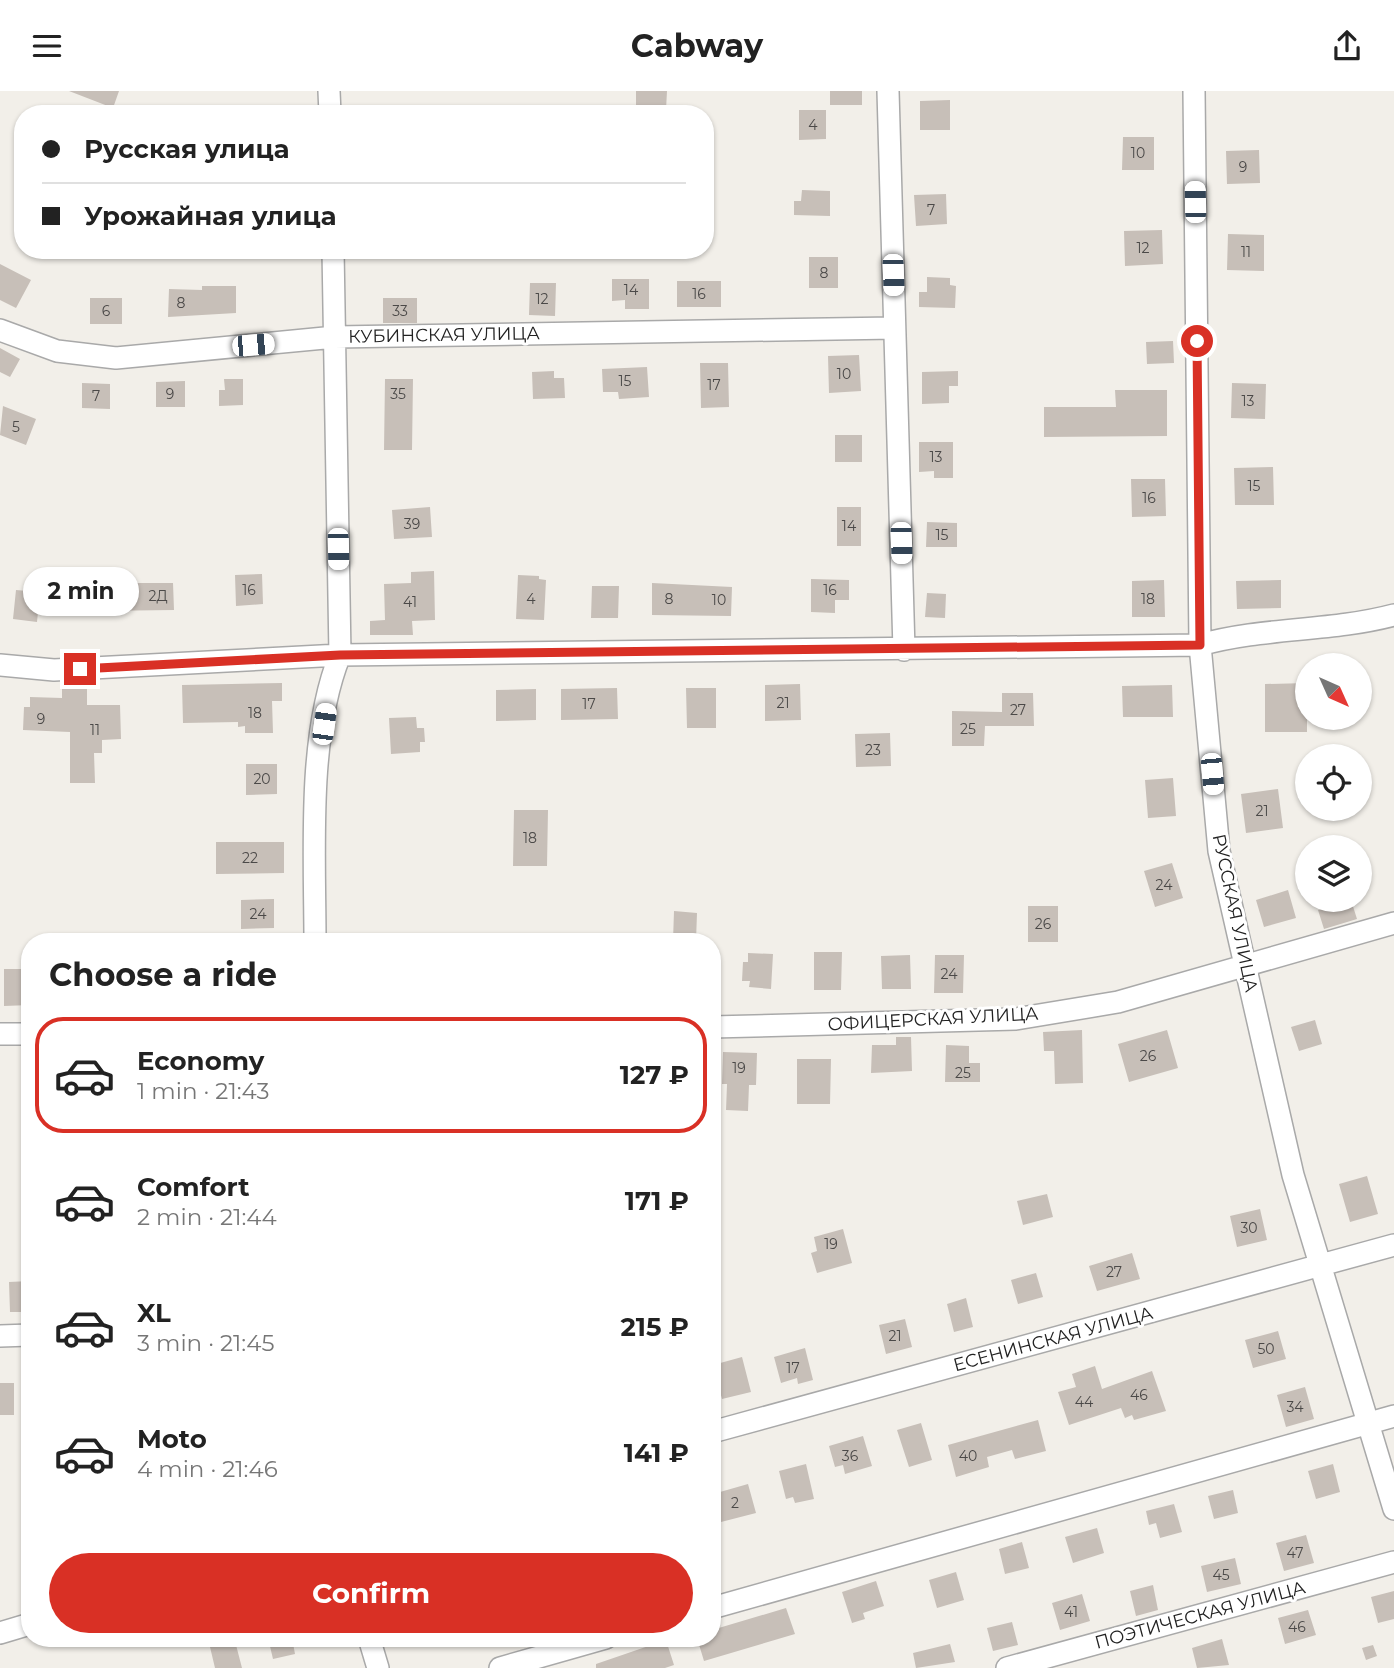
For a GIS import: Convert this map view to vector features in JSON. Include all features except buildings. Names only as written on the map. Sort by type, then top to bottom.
[{"type":"street","points":[[888,91],[904,650]]},
{"type":"street","name":"РУССКАЯ УЛИЦА","points":[[1194,91],[1200,645],[1219,851],[1293,1175],[1394,1509]]},
{"type":"street","points":[[315,933],[315,792],[330,678],[340,655],[333,259]]},
{"type":"street","name":"КУБИНСКАЯ УЛИЦА","points":[[0,330],[57,351],[117,358],[335,337],[894,328]]},
{"type":"street","points":[[0,665],[54,670],[340,655],[1200,645],[1233,636],[1356,625],[1394,615]]},
{"type":"street","name":"ОФИЦЕРСКАЯ УЛИЦА","points":[[721,1027],[1016,1019],[1118,1002],[1394,923]]},
{"type":"street","points":[[0,1034],[21,1034]]},
{"type":"street","name":"ЕСЕНИНСКАЯ УЛИЦА","points":[[721,1430],[1394,1245]]},
{"type":"street","points":[[0,1336],[21,1335]]},
{"type":"street","points":[[721,1605],[1394,1416]]},
{"type":"street","name":"ПОЭТИЧЕСКАЯ УЛИЦА","points":[[1007,1668],[1394,1562]]},
{"type":"street","points":[[0,1633],[21,1627]]},
{"type":"street","points":[[372,1647],[378,1668]]},
{"type":"street","points":[[499,1668],[574,1647]]},
{"type":"route","points":[[80,669],[340,655],[1200,645],[1197,341]]}]
